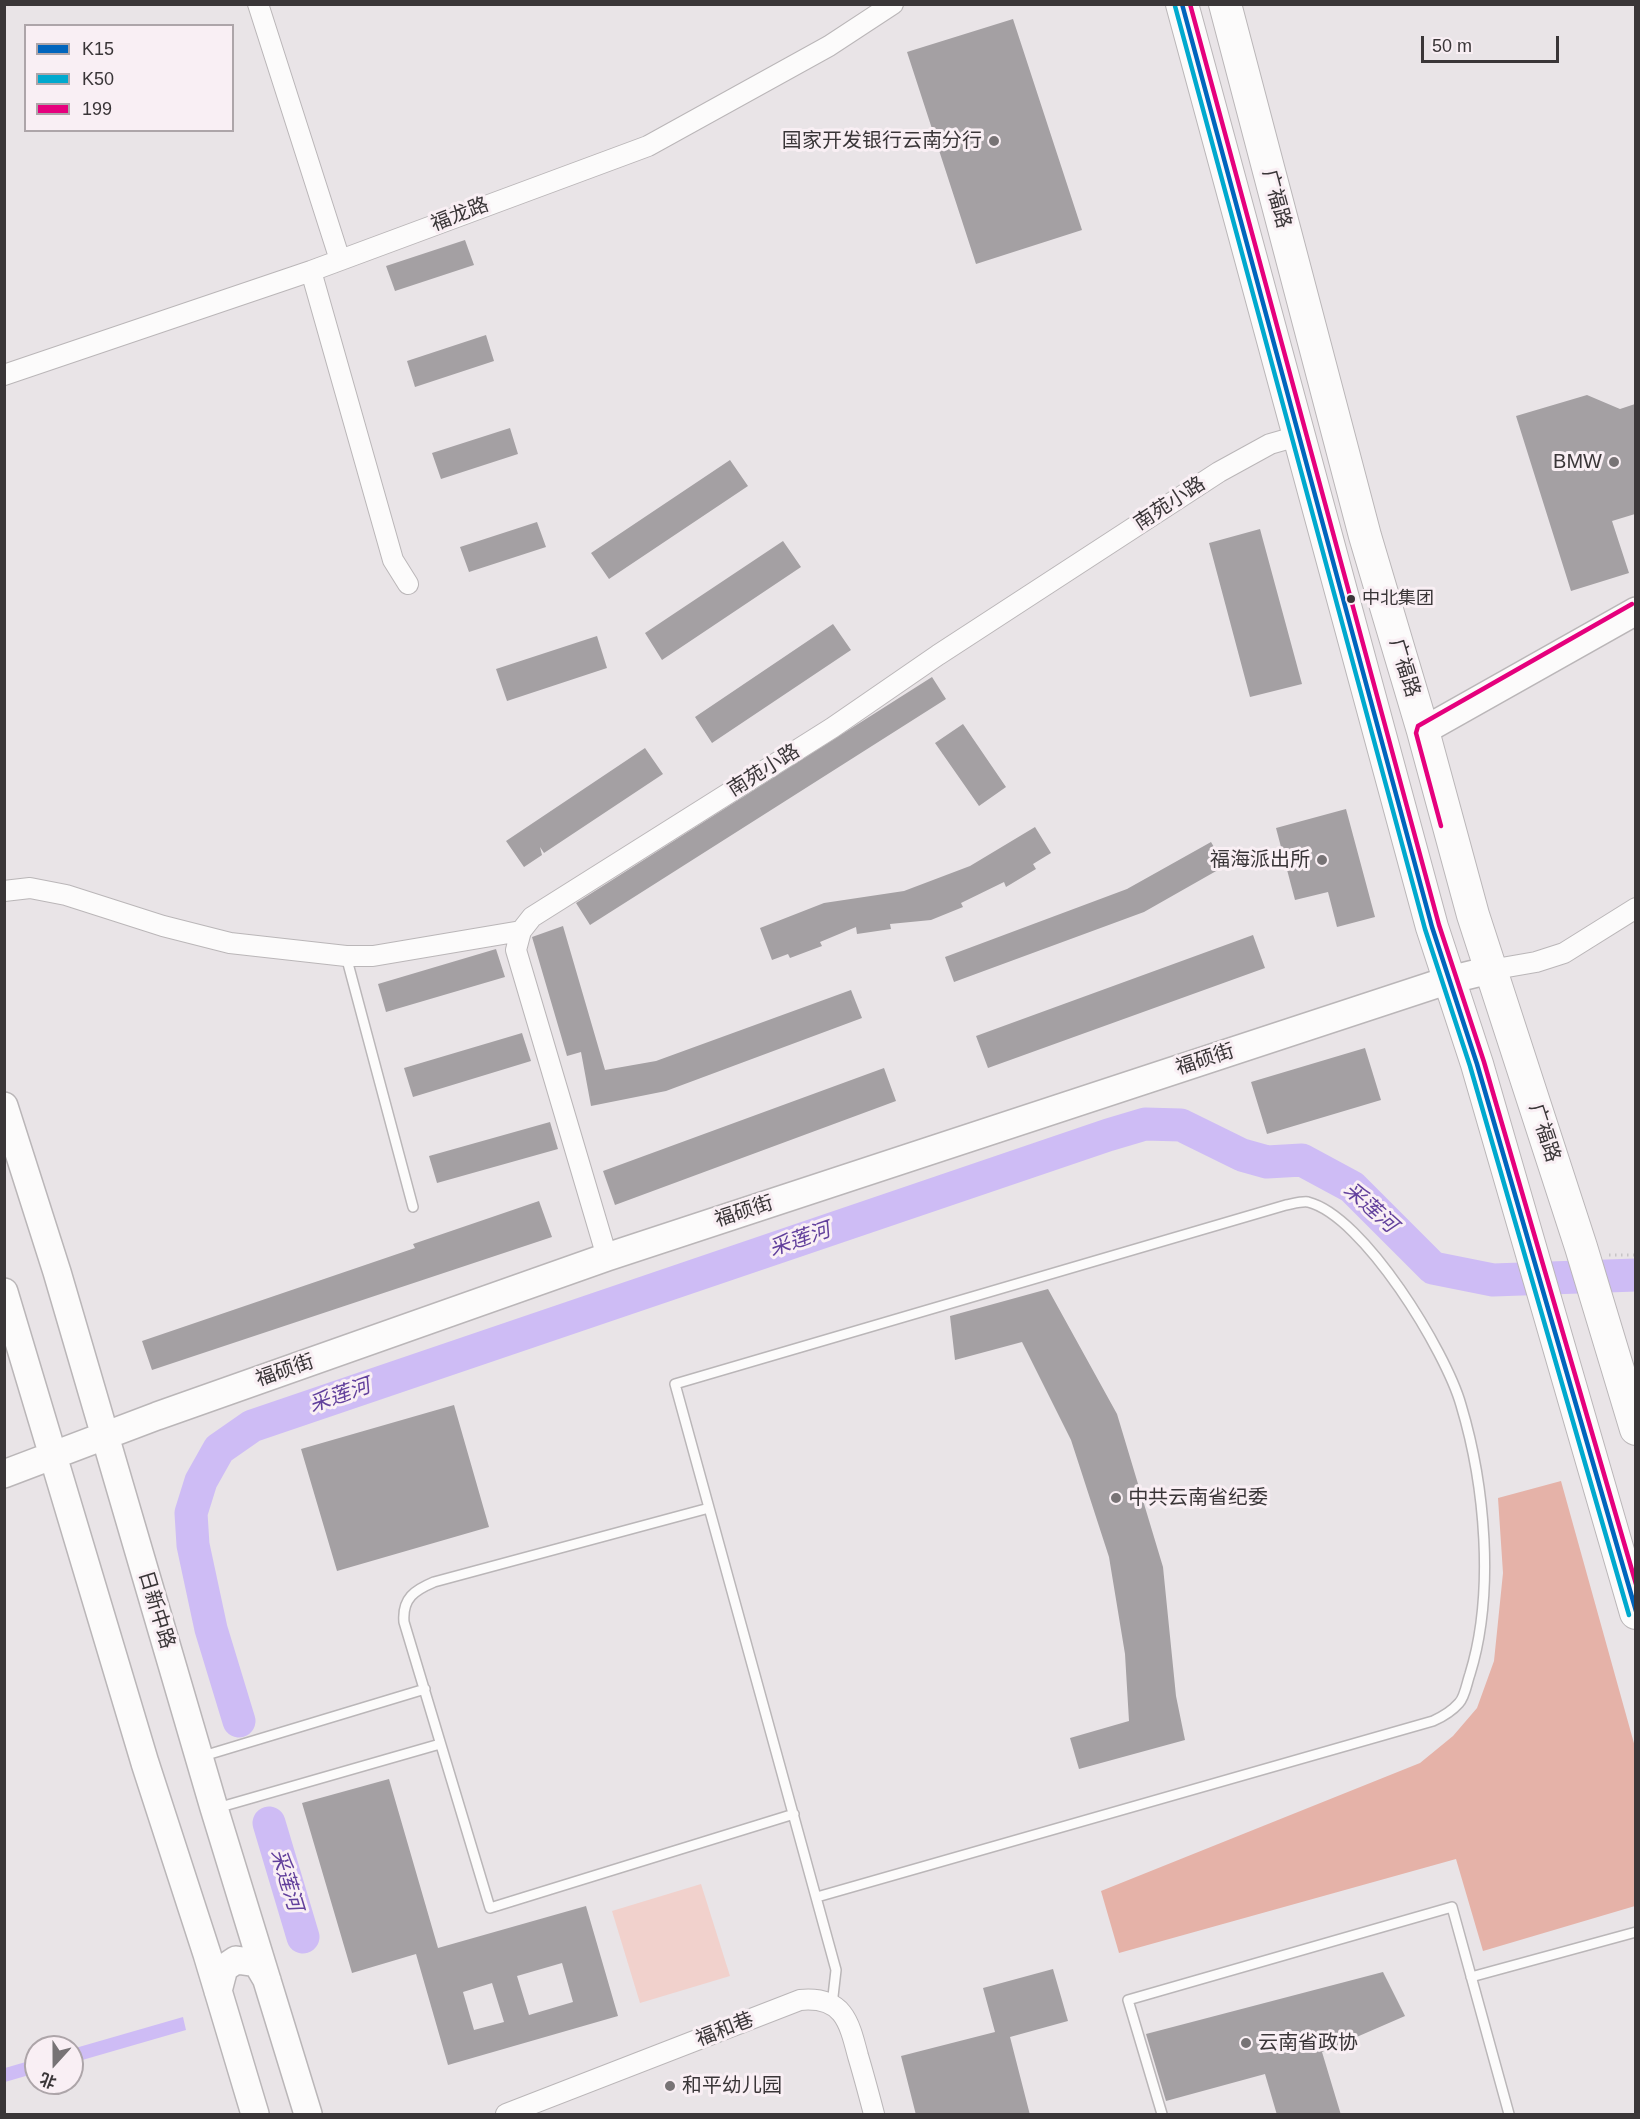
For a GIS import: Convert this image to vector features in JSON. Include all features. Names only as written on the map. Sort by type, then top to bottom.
[{"type":"main road","name":"广福路","points":[[1182,4],[1432,927],[1477,1064],[1635,1613]]},
{"type":"main road","name":"广福路","points":[[1225,4],[1365,536],[1490,970],[1581,1247],[1635,1429]]},
{"type":"main road","points":[[1423,731],[1635,611]]},
{"type":"main road","name":"福硕街","points":[[4,1474],[607,1257],[1449,980],[1490,970]]},
{"type":"main road","name":"日新中路","points":[[4,1106],[57,1272],[214,1809],[308,2115]]},
{"type":"main road","points":[[4,1292],[168,1838],[218,1991],[255,2115]]},
{"type":"main road","points":[[218,1991],[224,1968],[236,1960],[257,1963],[267,1981]]},
{"type":"street","points":[[258,4],[340,260]]},
{"type":"street","name":"福龙路","points":[[4,375],[311,271],[648,146],[829,46],[892,4]]},
{"type":"street","points":[[311,271],[393,560],[408,584]]},
{"type":"street","name":"南苑小路","points":[[521,931],[532,917],[832,728],[1219,472],[1270,444],[1299,436]]},
{"type":"street","points":[[4,891],[30,888],[66,894],[163,926],[230,943],[346,956],[374,956],[521,931],[516,950],[520,967],[607,1257]]},
{"type":"street","points":[[1490,970],[1536,962],[1564,953],[1635,908]]},
{"type":"street","name":"福和巷","points":[[506,2115],[800,2000],[822,2001],[832,2005]]},
{"type":"street","points":[[832,2005],[849,2022],[874,2115]]},
{"type":"lane","points":[[346,956],[413,1208]]},
{"type":"lane","points":[[817,1897],[1443,1716],[1461,1702],[1473,1664],[1485,1577],[1480,1492],[1461,1404],[1417,1315],[1374,1252],[1336,1218],[1308,1202],[1286,1204],[675,1384],[836,1970],[832,2005]]},
{"type":"lane","points":[[709,1508],[434,1582],[416,1589],[407,1600],[404,1622],[490,1908],[794,1814]]},
{"type":"lane","points":[[200,1757],[425,1689]]},
{"type":"lane","points":[[214,1809],[440,1744]]},
{"type":"lane","points":[[1162,2115],[1128,2000],[1452,1907],[1509,2115]]},
{"type":"lane","points":[[1471,1977],[1635,1932]]},
{"type":"shaded area","points":[[1561,1481],[1635,1747],[1635,1906],[1483,1951],[1456,1859],[1119,1953],[1101,1891],[1420,1763],[1453,1736],[1477,1708],[1494,1661],[1503,1573],[1498,1498]]},
{"type":"shaded area","points":[[701,1884],[730,1976],[640,2003],[612,1911]]},
{"type":"shaded area","points":[[183,2017],[186,2030],[84,2060],[84,2046]]},
{"type":"shaded area","points":[[24,2062],[24,2076],[5,2082],[5,2068]]},
{"type":"building","name":"国家开发银行云南分行","points":[[1013,19],[1082,230],[976,264],[907,52]]},
{"type":"building","points":[[465,240],[474,265],[395,291],[386,266]]},
{"type":"building","points":[[486,335],[494,361],[415,387],[407,361]]},
{"type":"building","points":[[1587,395],[1620,409],[1635,404],[1635,514],[1612,521],[1629,573],[1571,591],[1516,416]]},
{"type":"building","points":[[510,428],[518,454],[441,479],[432,453]]},
{"type":"building","points":[[730,460],[748,486],[609,579],[591,553]]},
{"type":"building","points":[[537,522],[546,547],[469,572],[460,547]]},
{"type":"building","points":[[1260,529],[1302,684],[1250,697],[1209,543]]},
{"type":"building","points":[[783,541],[801,567],[662,660],[645,633]]},
{"type":"building","points":[[833,624],[851,650],[712,743],[695,717]]},
{"type":"building","points":[[597,636],[607,668],[507,701],[496,669]]},
{"type":"building","points":[[932,677],[946,699],[590,925],[576,903]]},
{"type":"building","points":[[963,724],[1006,787],[979,806],[935,743]]},
{"type":"building","points":[[645,748],[663,774],[544,853],[540,847],[542,855],[524,867],[506,841]]},
{"type":"building","name":"福海派出所","points":[[1346,809],[1375,917],[1337,927],[1328,892],[1295,900],[1276,828]]},
{"type":"building","points":[[1035,827],[1051,853],[1033,864],[1036,869],[1006,887],[1004,882],[961,903],[963,907],[931,920],[890,924],[891,929],[857,934],[856,927],[820,942],[822,946],[790,958],[788,954],[772,960],[760,928],[824,903],[904,891],[970,866]]},
{"type":"building","points":[[1211,842],[1225,866],[1144,912],[954,982],[945,957],[1127,889]]},
{"type":"building","points":[[563,926],[605,1070],[656,1061],[851,990],[862,1018],[666,1091],[591,1106],[581,1052],[567,1056],[532,937]]},
{"type":"building","points":[[1253,935],[1265,968],[988,1068],[976,1036]]},
{"type":"building","points":[[496,949],[505,977],[386,1012],[378,984]]},
{"type":"building","points":[[522,1033],[531,1061],[413,1097],[404,1068]]},
{"type":"building","points":[[1365,1048],[1381,1100],[1267,1134],[1251,1082]]},
{"type":"building","points":[[884,1068],[896,1101],[615,1205],[603,1171]]},
{"type":"building","points":[[550,1122],[558,1149],[437,1183],[429,1156]]},
{"type":"building","points":[[539,1201],[552,1237],[152,1370],[142,1341],[415,1248],[413,1244]]},
{"type":"building","name":"中共云南省纪委","points":[[1048,1289],[1117,1414],[1163,1567],[1176,1696],[1185,1740],[1079,1769],[1070,1738],[1129,1721],[1125,1654],[1109,1557],[1071,1440],[1022,1342],[955,1360],[950,1316]]},
{"type":"building","points":[[454,1405],[489,1527],[337,1571],[301,1449]]},
{"type":"building","points":[[389,1779],[438,1948],[586,1906],[618,2016],[448,2065],[416,1954],[352,1973],[302,1803]],"holes":[[[562,1963],[573,2002],[529,2015],[517,1976]],[[492,1983],[504,2022],[474,2030],[463,1992]]]},
{"type":"building","points":[[1053,1969],[1068,2021],[1010,2037],[1030,2115],[916,2115],[901,2056],[995,2032],[983,1988]]},
{"type":"building","name":"云南省政协","points":[[1383,1972],[1405,2016],[1322,2052],[1341,2115],[1277,2115],[1265,2074],[1166,2101],[1146,2034]]},
{"type":"waterway","name":"采莲河","points":[[239,1721],[211,1629],[193,1545],[191,1513],[201,1481],[219,1449],[252,1426],[1108,1135],[1145,1124],[1181,1125],[1242,1155],[1267,1162],[1302,1160],[1352,1187],[1433,1268],[1493,1280],[1636,1275]]},
{"type":"waterway","name":"采莲河","points":[[269,1823],[303,1937]]},
{"type":"transit line","name":"K15","points":[[1182,4],[1432,927],[1477,1064],[1636,1611]]},
{"type":"transit line","name":"199","points":[[1190,4],[1439,925],[1484,1062],[1636,1584]]},
{"type":"transit line","name":"K50","points":[[1175,6],[1425,929],[1470,1066],[1629,1615]]},
{"type":"transit line","name":"199","points":[[1441,826],[1416,733],[1418,726],[1632,604]]},
{"type":"place","name":"国家开发银行云南分行","points":[[994,141]]},
{"type":"place","name":"BMW","points":[[1614,462]]},
{"type":"place","name":"中北集团","points":[[1351,599]]},
{"type":"place","name":"福海派出所","points":[[1322,860]]},
{"type":"place","name":"中共云南省纪委","points":[[1116,1498]]},
{"type":"place","name":"云南省政协","points":[[1246,2043]]},
{"type":"place","name":"和平幼儿园","points":[[670,2086]]}]
